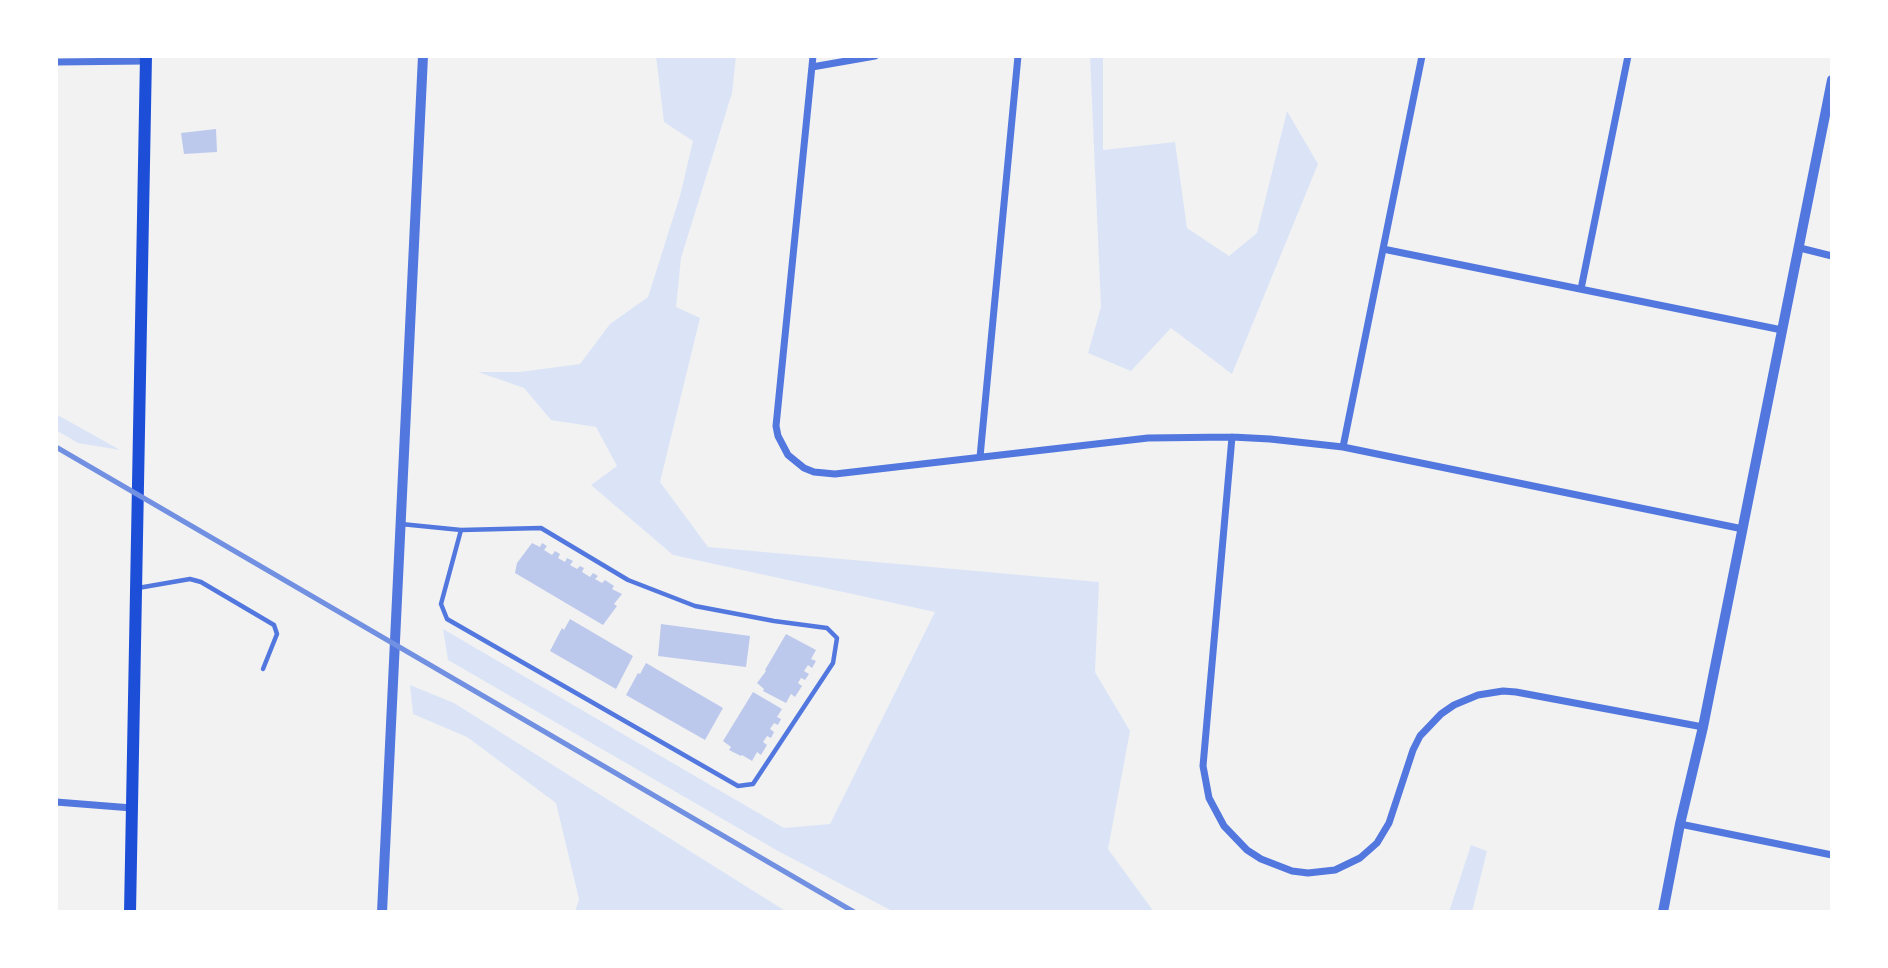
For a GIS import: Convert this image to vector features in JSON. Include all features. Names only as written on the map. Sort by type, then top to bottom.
[{"type":"main road","points":[[130,912],[146,59]]},
{"type":"street","points":[[382,912],[423,56]]},
{"type":"street","points":[[813,56],[776,426],[782,446],[788,455],[804,468],[824,474],[1148,438],[1232,437],[1343,447],[1743,529]]},
{"type":"street","points":[[812,67],[875,56]]},
{"type":"street","points":[[980,457],[1018,56]]},
{"type":"street","points":[[1343,447],[1422,56]]},
{"type":"street","points":[[1581,289],[1628,56]]},
{"type":"street","points":[[56,62],[146,59]]},
{"type":"street","points":[[1663,912],[1703,727],[1782,330],[1828,120],[1832,80]]},
{"type":"street","points":[[1800,248],[1832,257]]},
{"type":"street","points":[[1383,249],[1782,330]]},
{"type":"street","points":[[1232,437],[1203,766],[1209,798],[1224,826],[1247,850],[1261,859],[1292,871],[1308,873],[1335,870],[1360,858],[1377,843],[1389,823],[1420,736],[1447,709],[1478,695],[1516,692],[1703,727]]},
{"type":"street","points":[[56,802],[132,808]]},
{"type":"street","points":[[1680,824],[1832,855]]},
{"type":"lane","points":[[401,524],[461,530],[541,528],[628,580],[695,606],[827,628],[837,638],[834,663],[753,784],[738,786],[447,619],[441,604],[461,530]]},
{"type":"lane","points":[[137,588],[190,579],[201,582],[274,625],[277,634],[263,669]]},
{"type":"shaded area","points":[[656,56],[736,56],[732,93],[681,258],[676,307],[700,318],[660,482],[708,547],[1099,582],[1095,672],[1130,731],[1108,849],[1154,912],[894,912],[778,851],[448,660],[443,629],[784,828],[830,824],[935,612],[673,555],[591,485],[617,466],[596,427],[551,420],[524,388],[478,372],[520,372],[580,364],[610,324],[648,297],[680,196],[693,141],[664,122]]},
{"type":"shaded area","points":[[1090,56],[1103,56],[1103,150],[1175,142],[1187,228],[1229,256],[1257,233],[1287,111],[1318,164],[1232,374],[1171,328],[1131,371],[1088,353],[1101,307]]},
{"type":"shaded area","points":[[56,414],[120,450],[78,443],[56,430]]},
{"type":"shaded area","points":[[410,685],[454,703],[787,912],[575,912],[579,899],[556,803],[467,737],[413,714]]},
{"type":"shaded area","points":[[1471,845],[1487,851],[1472,912],[1449,912]]},
{"type":"building","points":[[216,129],[217,152],[184,154],[181,133]]},
{"type":"building","points":[[532,543],[540,547],[542,543],[547,546],[544,550],[552,555],[555,551],[560,554],[558,558],[565,562],[567,558],[573,561],[570,565],[577,569],[580,566],[584,568],[582,572],[590,577],[593,573],[598,576],[595,579],[602,583],[605,580],[614,586],[612,589],[622,594],[603,625],[515,573],[517,563]]},
{"type":"building","points":[[570,619],[633,656],[616,689],[550,651]]},
{"type":"building","points":[[661,624],[750,636],[746,667],[658,656]]},
{"type":"building","points":[[786,634],[816,650],[811,659],[816,661],[812,668],[808,665],[804,671],[809,674],[805,680],[801,678],[798,683],[802,686],[795,697],[791,694],[786,703],[763,691],[757,683]]},
{"type":"building","points":[[646,663],[723,708],[705,740],[626,695]]},
{"type":"building","points":[[753,692],[782,709],[777,717],[781,719],[778,725],[774,723],[770,729],[774,732],[771,738],[767,736],[763,742],[767,745],[761,755],[757,752],[752,761],[729,750],[731,747],[723,741]]},
{"type":"railway","points":[[56,447],[854,912]]}]
